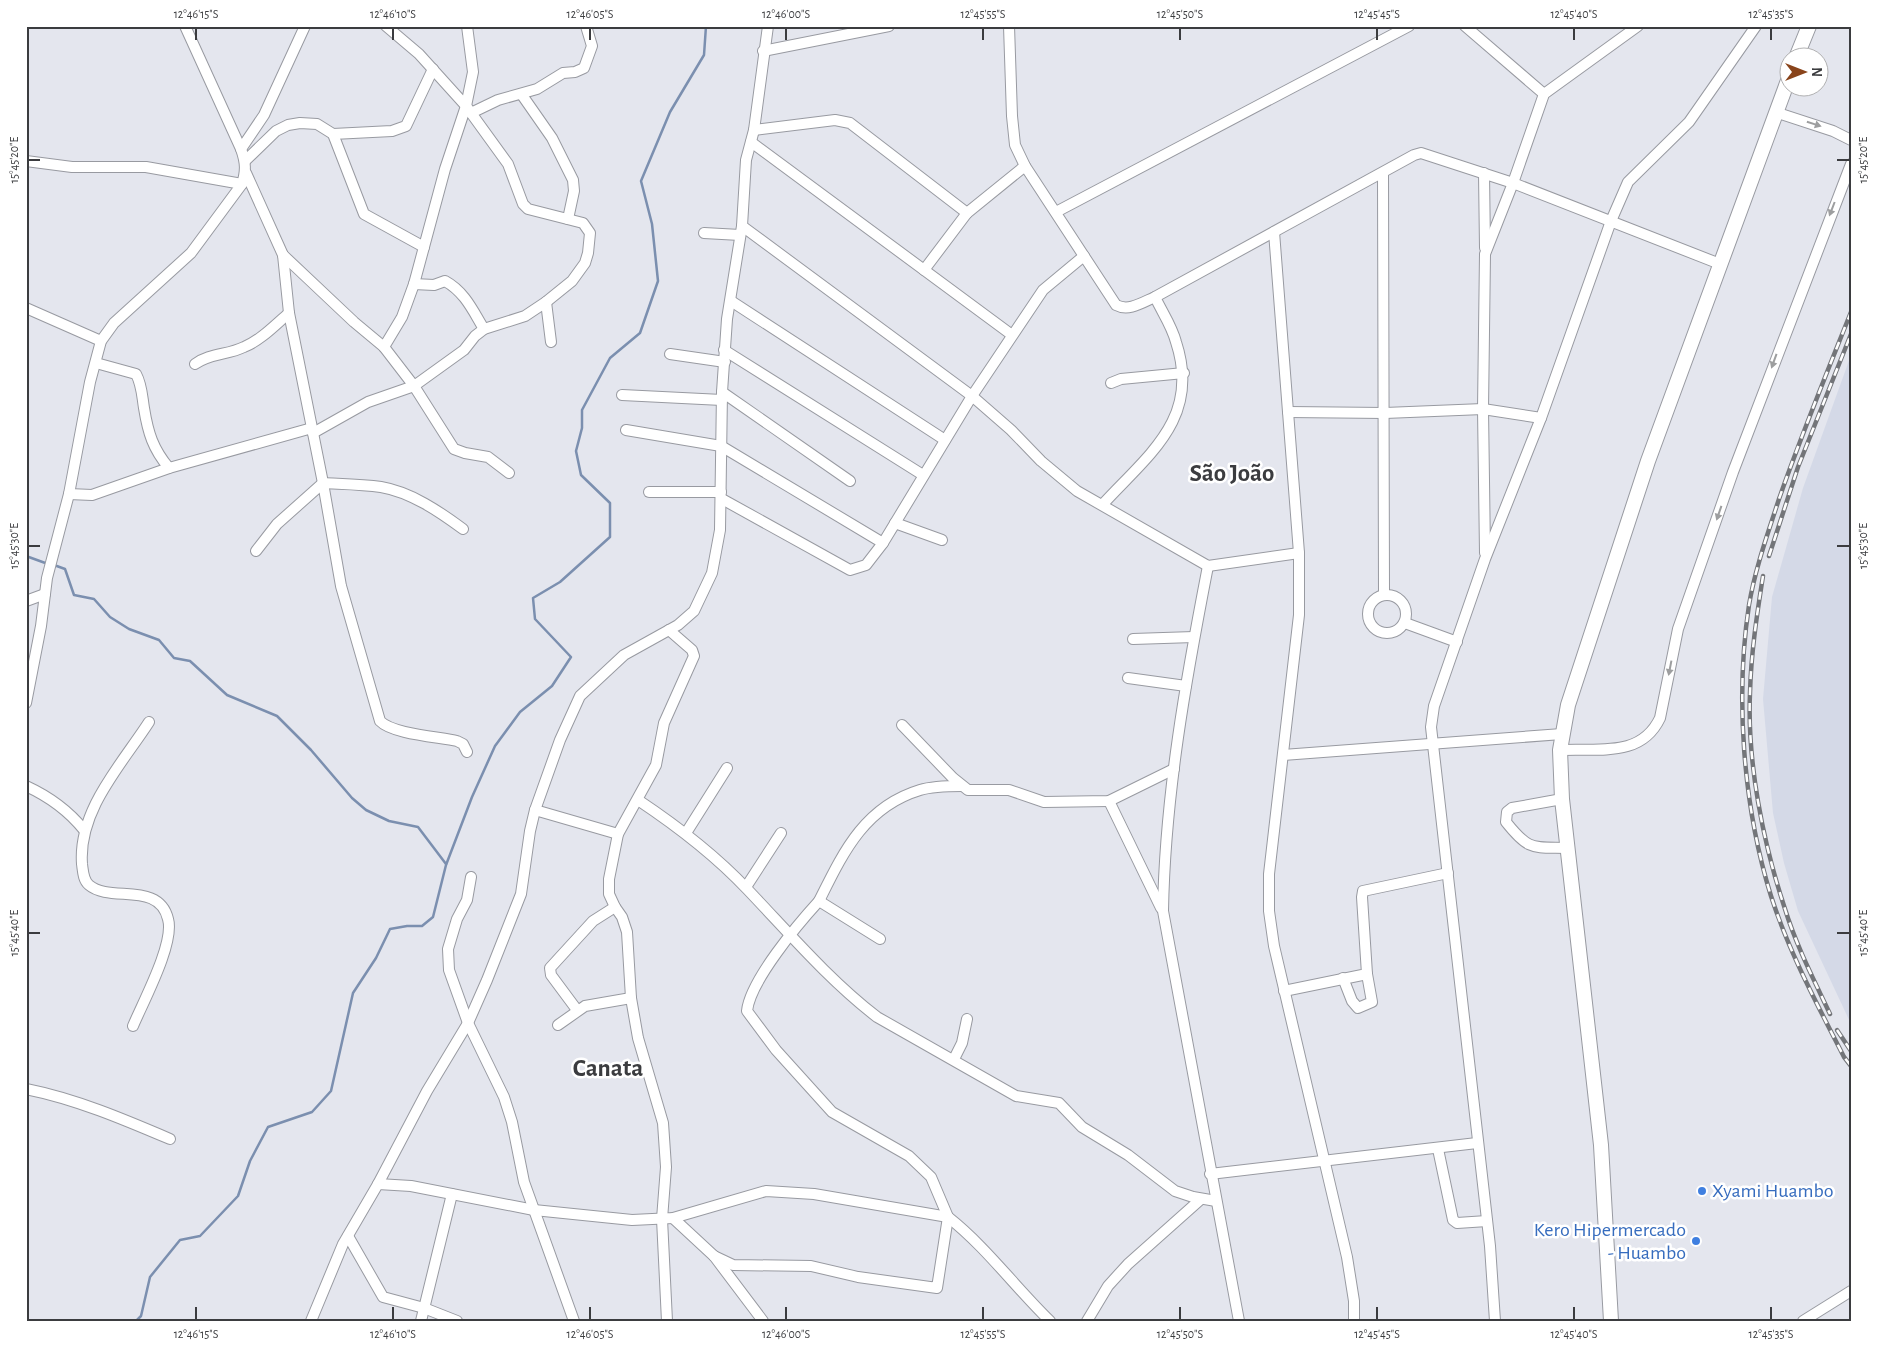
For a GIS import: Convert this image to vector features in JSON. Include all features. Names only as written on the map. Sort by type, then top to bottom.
[{"type":"main road","points":[[1799,48],[1805,28]]},
{"type":"main road","points":[[1611,1321],[1601,1145],[1562,799],[1560,750],[1562,734],[1568,706],[1648,461],[1741,212],[1781,98]]},
{"type":"street","points":[[185,26],[241,150],[245,161],[246,173],[283,255],[289,313],[323,482],[341,586],[380,722],[384,725],[412,733],[457,740],[463,744],[467,752]]},
{"type":"street","points":[[241,150],[264,115],[305,26]]},
{"type":"street","points":[[69,494],[92,495],[169,468],[313,430],[368,402],[414,386],[464,350],[474,336],[484,329],[525,316],[546,302],[572,281],[585,263],[590,233],[587,226],[528,209],[523,204],[508,164],[469,110],[433,69],[386,26]]},
{"type":"street","points":[[384,347],[402,317],[414,284],[446,169],[469,110],[473,72],[468,26]]},
{"type":"street","points":[[469,110],[498,100],[522,95],[564,73],[575,72],[584,68],[592,46],[591,36],[586,26]]},
{"type":"street","points":[[311,1321],[348,1236],[427,1091],[468,1023],[518,905],[535,810],[560,740],[580,696],[624,655],[678,626],[694,611],[705,592],[717,552],[721,496],[724,350],[741,230],[746,160],[754,130],[763,51],[768,26]]},
{"type":"street","points":[[763,51],[889,26]]},
{"type":"street","points":[[1009,26],[1015,145],[1025,166],[1116,305],[1122,308],[1130,307],[1155,297],[1383,174],[1414,154],[1421,153],[1513,183],[1720,264]]},
{"type":"street","points":[[1056,212],[1391,31],[1409,26]]},
{"type":"street","points":[[1465,26],[1544,94]]},
{"type":"street","points":[[1485,254],[1513,183],[1544,94],[1638,26]]},
{"type":"street","points":[[1493,1320],[1487,1221],[1431,727],[1434,706],[1485,559],[1541,418],[1611,221],[1632,176],[1689,122],[1756,26]]},
{"type":"street","points":[[245,161],[276,131],[288,125],[300,123],[317,124],[333,134],[392,131],[406,126],[433,69]]},
{"type":"street","points":[[522,95],[552,138],[573,180],[574,191],[568,220]]},
{"type":"street","points":[[1775,112],[1833,131],[1851,140]]},
{"type":"street","points":[[754,130],[835,120],[850,123],[967,213]]},
{"type":"street","points":[[333,134],[364,214],[424,247]]},
{"type":"street","points":[[751,142],[1012,335]]},
{"type":"street","points":[[26,162],[72,167],[146,167],[242,184]]},
{"type":"street","points":[[1560,750],[1631,747],[1643,741],[1658,723],[1678,629],[1736,462],[1828,218],[1851,164]]},
{"type":"street","points":[[924,270],[967,213],[1025,166]]},
{"type":"street","points":[[26,703],[32,683],[47,578],[69,494],[90,382],[101,342],[114,323],[191,253],[242,184],[246,173]]},
{"type":"street","points":[[1484,173],[1483,409],[1485,559]]},
{"type":"street","points":[[1383,174],[1384,594]]},
{"type":"street","points":[[704,233],[741,230],[972,396],[1011,430],[1048,467],[1077,491],[1103,504],[1208,566],[1299,554]]},
{"type":"street","points":[[1274,232],[1299,554],[1299,615],[1269,874],[1269,911],[1274,946],[1284,991],[1347,1257],[1354,1300],[1354,1321]]},
{"type":"street","points":[[283,255],[354,322],[384,347],[414,386],[454,449],[488,457],[509,473]]},
{"type":"street","points":[[649,492],[721,496],[850,570],[866,565],[883,543],[972,396],[1043,290],[1084,256]]},
{"type":"street","points":[[414,284],[434,285],[445,281],[450,284],[458,290],[470,305],[484,329]]},
{"type":"street","points":[[1103,504],[1165,434],[1178,411],[1184,390],[1184,373],[1176,341],[1155,297]]},
{"type":"street","points":[[731,301],[945,440]]},
{"type":"street","points":[[546,302],[551,342]]},
{"type":"street","points":[[26,308],[101,342]]},
{"type":"street","points":[[196,364],[207,356],[234,351],[252,344],[289,313]]},
{"type":"street","points":[[724,350],[924,475]]},
{"type":"street","points":[[670,354],[725,362]]},
{"type":"street","points":[[96,363],[136,374],[140,383],[151,440],[156,453],[169,468]]},
{"type":"street","points":[[1111,383],[1122,379],[1184,373]]},
{"type":"street","points":[[622,395],[722,396],[850,481]]},
{"type":"street","points":[[1288,412],[1385,413],[1483,409],[1541,418]]},
{"type":"street","points":[[626,430],[721,446],[883,543]]},
{"type":"street","points":[[256,551],[277,524],[323,482],[382,487],[399,492],[447,517],[464,529]]},
{"type":"street","points":[[895,523],[942,540]]},
{"type":"street","points":[[1208,566],[1194,638],[1174,769],[1164,857],[1162,911],[1193,1066],[1210,1174],[1239,1321]]},
{"type":"street","points":[[26,601],[45,594]]},
{"type":"street","points":[[1384,594],[1400,598],[1407,612],[1405,623],[1396,631],[1389,633],[1378,631],[1370,622],[1369,606],[1378,596],[1384,594]]},
{"type":"street","points":[[1405,623],[1457,642]]},
{"type":"street","points":[[666,1321],[662,1219],[666,1167],[663,1123],[638,1038],[631,998],[627,932],[622,917],[614,907],[609,894],[609,879],[618,834],[656,765],[664,723],[694,656],[692,650],[669,630]]},
{"type":"street","points":[[1133,639],[1194,638]]},
{"type":"street","points":[[1128,678],[1186,686]]},
{"type":"street","points":[[133,1026],[167,945],[170,929],[168,917],[162,907],[149,898],[103,891],[90,886],[85,879],[83,871],[84,830],[109,779],[149,722]]},
{"type":"street","points":[[902,725],[968,790],[1009,790],[1044,802],[1109,801],[1174,769]]},
{"type":"street","points":[[1283,755],[1562,734]]},
{"type":"street","points":[[686,833],[727,768]]},
{"type":"street","points":[[26,786],[72,814],[84,830]]},
{"type":"street","points":[[714,1256],[733,1265],[810,1266],[858,1277],[933,1289],[937,1288],[948,1217],[937,1188],[920,1165],[903,1152],[832,1112],[752,1020],[747,1011],[748,1004],[788,934],[819,902],[847,848],[871,816],[918,790],[962,786]]},
{"type":"street","points":[[1562,799],[1512,808],[1507,812],[1506,822],[1521,841],[1531,847],[1567,848]]},
{"type":"street","points":[[638,800],[686,833],[746,887],[788,934],[864,1006],[894,1027],[1016,1096],[1059,1103],[1082,1127],[1128,1155],[1175,1191],[1201,1199],[1216,1201]]},
{"type":"street","points":[[1109,801],[1162,911]]},
{"type":"street","points":[[535,810],[618,834]]},
{"type":"street","points":[[746,887],[781,833]]},
{"type":"street","points":[[1343,978],[1352,1001],[1358,1008],[1372,1002],[1367,974],[1363,891],[1448,873]]},
{"type":"street","points":[[471,877],[467,900],[452,935],[447,961],[468,1023],[504,1097],[512,1122],[524,1182],[574,1321]]},
{"type":"street","points":[[819,902],[880,939]]},
{"type":"street","points":[[577,1010],[551,975],[550,968],[593,921],[614,907]]},
{"type":"street","points":[[1284,991],[1367,974]]},
{"type":"street","points":[[558,1025],[577,1010],[631,998]]},
{"type":"street","points":[[954,1060],[962,1044],[967,1019]]},
{"type":"street","points":[[26,1089],[56,1095],[94,1108],[170,1139]]},
{"type":"street","points":[[1210,1174],[1477,1143]]},
{"type":"street","points":[[1438,1149],[1453,1220],[1457,1223],[1487,1221]]},
{"type":"street","points":[[378,1184],[411,1186],[534,1210],[632,1220],[673,1218],[766,1191],[814,1194],[948,1217],[963,1228],[1050,1321]]},
{"type":"street","points":[[421,1321],[452,1194]]},
{"type":"street","points":[[1087,1321],[1108,1286],[1128,1264],[1201,1199]]},
{"type":"street","points":[[673,1218],[714,1256],[763,1321]]},
{"type":"street","points":[[348,1236],[368,1273],[377,1284],[381,1296],[424,1308],[457,1321]]},
{"type":"street","points":[[1803,1321],[1851,1291]]},
{"type":"shaded area","points":[[1851,355],[1851,1024],[1798,911],[1784,863],[1773,813],[1763,699],[1772,597],[1803,488]]},
{"type":"waterway","points":[[136,1321],[141,1316],[150,1277],[180,1240],[200,1236],[238,1196],[250,1161],[268,1127],[312,1112],[331,1091],[353,993],[376,958],[390,929],[422,926],[433,917],[446,865],[472,797],[495,746],[520,712],[552,686],[571,657],[535,619],[533,598],[560,582],[610,537],[610,503],[581,475],[576,451],[582,428],[582,410],[610,358],[640,333],[658,281],[652,224],[641,181],[670,112],[704,55],[706,26]]},
{"type":"waterway","points":[[26,556],[48,564]]},
{"type":"waterway","points":[[54,565],[65,569],[74,595],[94,599],[110,617],[129,629],[159,640],[174,658],[190,661],[227,695],[277,716],[311,750],[352,798],[366,810],[389,821],[418,827],[446,864]]},
{"type":"railway","points":[[1851,312],[1787,475],[1758,565],[1749,605],[1745,640],[1742,714],[1748,789],[1761,861],[1771,896],[1804,978],[1844,1057],[1851,1066]]},
{"type":"railway","points":[[1769,556],[1798,467],[1851,334]]},
{"type":"railway","points":[[1763,576],[1753,648],[1750,693],[1751,747],[1758,802],[1763,830],[1789,922],[1830,1014]]},
{"type":"railway","points":[[1837,1030],[1851,1051]]},
{"type":"place","name":"Xyami Huambo","points":[[1702,1191]]},
{"type":"place","name":"Kero Hipermercado - Huambo","points":[[1696,1241]]},
{"type":"district","name":"São João","points":[[1232,473]]},
{"type":"district","name":"Canata","points":[[608,1068]]}]
